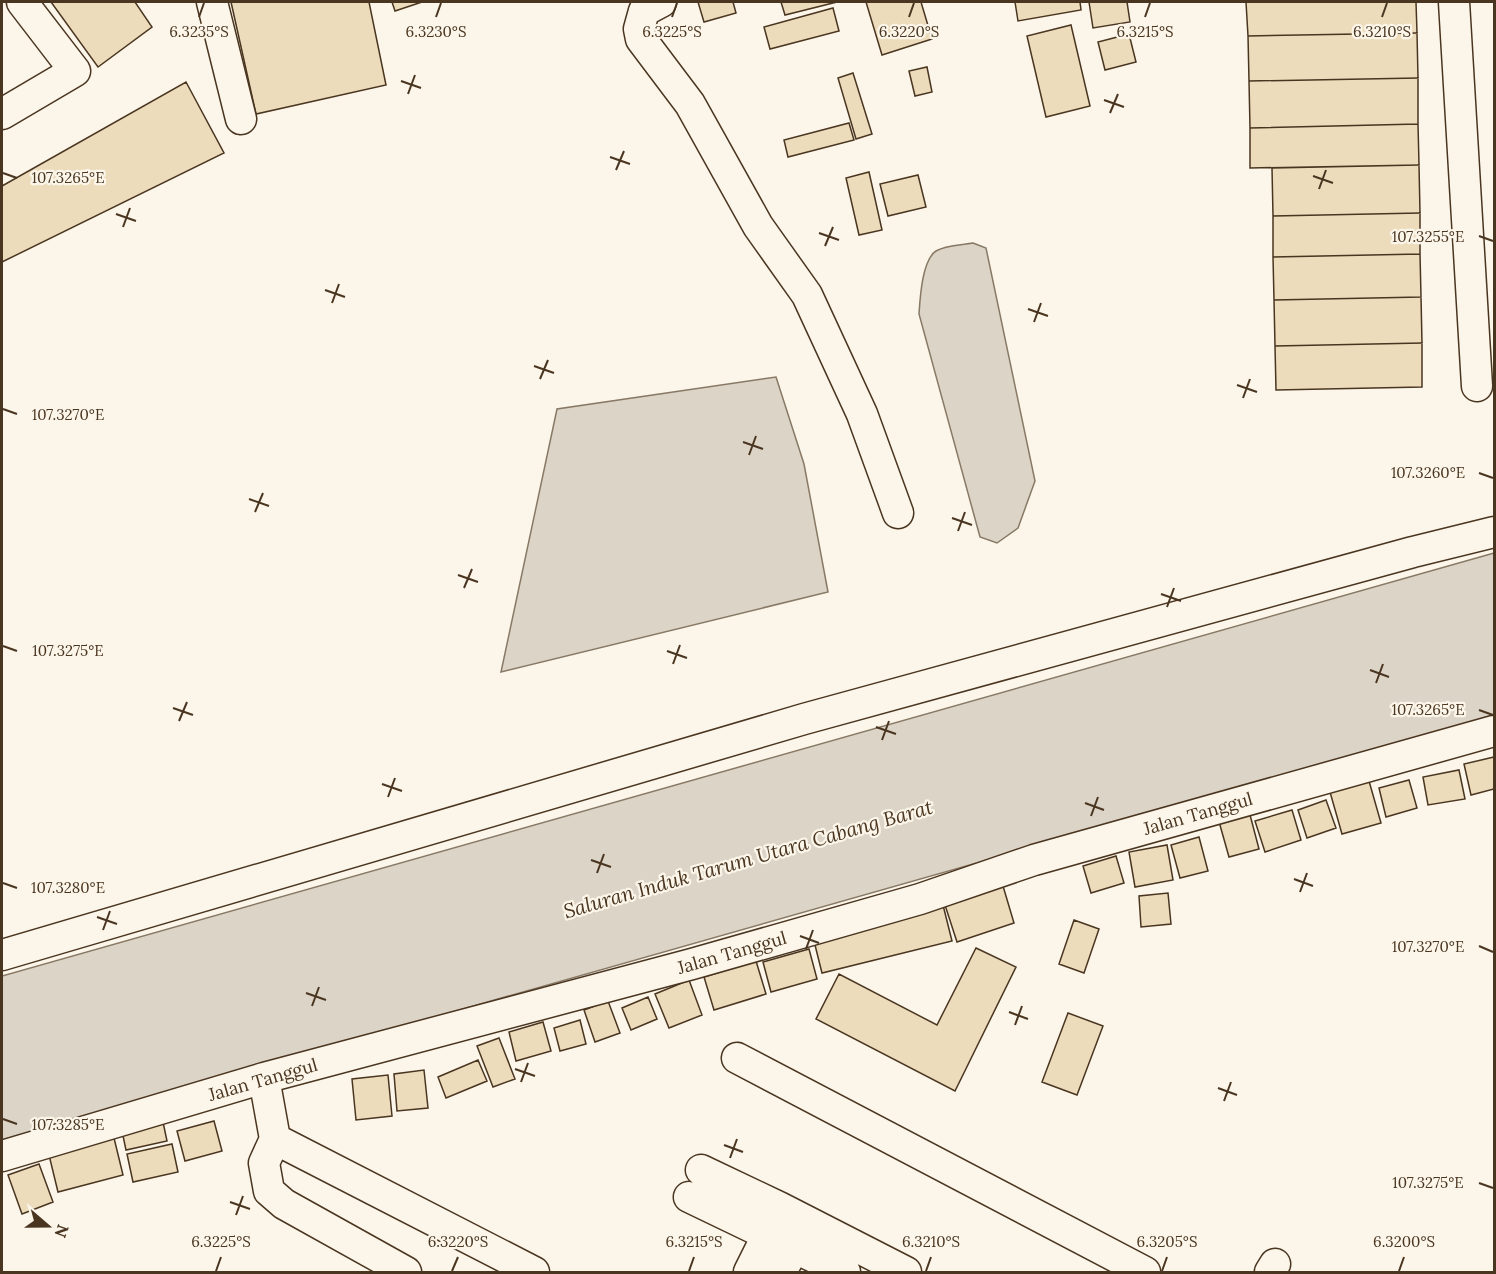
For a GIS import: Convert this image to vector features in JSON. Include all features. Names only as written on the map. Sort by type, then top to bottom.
[{"type":"street","points":[[2,114],[75,71],[22,2]]},
{"type":"street","points":[[212,2],[241,119]]},
{"type":"street","points":[[661,2],[644,11],[639,29],[641,39],[690,104],[758,226],[807,295],[861,414],[898,513]]},
{"type":"street","points":[[1454,2],[1477,386]]},
{"type":"street","points":[[2,955],[804,719],[1413,552],[1494,532]]},
{"type":"street","name":"Jalan Tanggul","points":[[2,1156],[264,1078],[692,964],[920,899],[1034,860],[1143,828],[1494,731]]},
{"type":"street","points":[[737,1058],[1145,1272]]},
{"type":"street","points":[[264,1078],[275,1139],[264,1163],[269,1191],[284,1204],[406,1272]]},
{"type":"street","points":[[275,1139],[534,1272]]},
{"type":"street","points":[[695,1183],[774,1221],[795,1247],[845,1272]]},
{"type":"street","points":[[749,1272],[774,1221]]},
{"type":"street","points":[[795,1247],[906,1272]]},
{"type":"water","points":[[973,243],[986,248],[1035,481],[1018,528],[997,543],[980,537],[919,314],[923,280],[931,256],[944,248]]},
{"type":"water","points":[[776,377],[804,464],[828,592],[501,672],[557,409]]},
{"type":"water","name":"Saluran Induk Tarum Utara Cabang Barat","points":[[1494,553],[1494,716],[2,1140],[2,976]]},
{"type":"building","points":[[51,2],[135,2],[152,27],[98,67]]},
{"type":"building","points":[[231,2],[369,2],[386,85],[256,114]]},
{"type":"building","points":[[392,2],[422,2],[395,11]]},
{"type":"building","points":[[698,2],[733,2],[736,13],[704,22]]},
{"type":"building","points":[[781,2],[837,2],[785,15]]},
{"type":"building","points":[[866,2],[921,2],[932,39],[882,55]]},
{"type":"building","points":[[1015,2],[1080,2],[1081,10],[1018,21]]},
{"type":"building","points":[[1089,2],[1127,2],[1130,22],[1093,28]]},
{"type":"building","points":[[1246,2],[1416,2],[1417,33],[1248,36]]},
{"type":"building","points":[[833,8],[839,31],[770,49],[764,27]]},
{"type":"building","points":[[1071,25],[1090,106],[1046,117],[1027,36]]},
{"type":"building","points":[[1417,33],[1418,78],[1249,81],[1248,36]]},
{"type":"building","points":[[1129,34],[1136,62],[1105,70],[1098,42]]},
{"type":"building","points":[[927,67],[932,92],[915,96],[909,71]]},
{"type":"building","points":[[853,73],[872,134],[856,139],[838,78]]},
{"type":"building","points":[[1418,78],[1418,124],[1250,128],[1249,81]]},
{"type":"building","points":[[186,82],[224,153],[2,262],[2,186]]},
{"type":"building","points":[[849,123],[854,140],[788,157],[784,140]]},
{"type":"building","points":[[1418,124],[1419,165],[1250,168],[1250,128]]},
{"type":"building","points":[[1419,165],[1420,213],[1273,216],[1272,168]]},
{"type":"building","points":[[869,172],[882,230],[859,235],[846,178]]},
{"type":"building","points":[[918,175],[926,207],[888,216],[880,184]]},
{"type":"building","points":[[1420,213],[1420,254],[1273,257],[1273,216]]},
{"type":"building","points":[[1420,254],[1421,297],[1274,300],[1273,257]]},
{"type":"building","points":[[1421,297],[1422,343],[1275,346],[1274,300]]},
{"type":"building","points":[[1422,343],[1422,387],[1276,390],[1275,346]]},
{"type":"building","points":[[1494,757],[1494,789],[1471,795],[1464,764]]},
{"type":"building","points":[[1459,770],[1465,799],[1428,805],[1423,777]]},
{"type":"building","points":[[1409,780],[1417,808],[1386,817],[1379,788]]},
{"type":"building","points":[[1369,781],[1381,823],[1342,834],[1330,792]]},
{"type":"building","points":[[1326,800],[1336,828],[1307,838],[1298,810]]},
{"type":"building","points":[[1292,810],[1301,840],[1265,852],[1255,821]]},
{"type":"building","points":[[1249,811],[1259,849],[1229,857],[1218,818]]},
{"type":"building","points":[[1199,837],[1208,871],[1180,878],[1171,845]]},
{"type":"building","points":[[1167,845],[1173,880],[1135,887],[1129,852]]},
{"type":"building","points":[[1116,856],[1124,883],[1091,893],[1083,866]]},
{"type":"building","points":[[1003,886],[1014,923],[957,942],[945,905]]},
{"type":"building","points":[[1168,893],[1171,924],[1141,927],[1139,896]]},
{"type":"building","points":[[943,905],[952,941],[822,973],[813,937]]},
{"type":"building","points":[[1074,920],[1099,929],[1084,973],[1059,964]]},
{"type":"building","points":[[976,948],[1016,967],[955,1091],[816,1019],[839,974],[937,1025]]},
{"type":"building","points":[[809,949],[817,979],[771,992],[763,962]]},
{"type":"building","points":[[756,961],[766,994],[714,1010],[704,977]]},
{"type":"building","points":[[689,980],[702,1015],[669,1028],[655,994]]},
{"type":"building","points":[[648,997],[657,1019],[631,1030],[622,1008]]},
{"type":"building","points":[[608,1001],[620,1033],[595,1042],[584,1010]]},
{"type":"building","points":[[1068,1013],[1103,1026],[1077,1095],[1042,1082]]},
{"type":"building","points":[[580,1020],[586,1044],[560,1051],[554,1028]]},
{"type":"building","points":[[543,1022],[551,1051],[516,1061],[509,1032]]},
{"type":"building","points":[[499,1038],[515,1079],[493,1087],[477,1046]]},
{"type":"building","points":[[478,1060],[487,1081],[446,1098],[438,1077]]},
{"type":"building","points":[[424,1070],[428,1108],[397,1111],[394,1074]]},
{"type":"building","points":[[388,1075],[392,1116],[356,1120],[352,1079]]},
{"type":"building","points":[[214,1121],[222,1151],[185,1161],[177,1131]]},
{"type":"building","points":[[163,1122],[167,1141],[126,1150],[122,1131]]},
{"type":"building","points":[[114,1138],[123,1175],[58,1192],[49,1155]]},
{"type":"building","points":[[172,1144],[178,1172],[133,1182],[127,1154]]},
{"type":"building","points":[[39,1164],[53,1202],[22,1214],[8,1175]]}]
